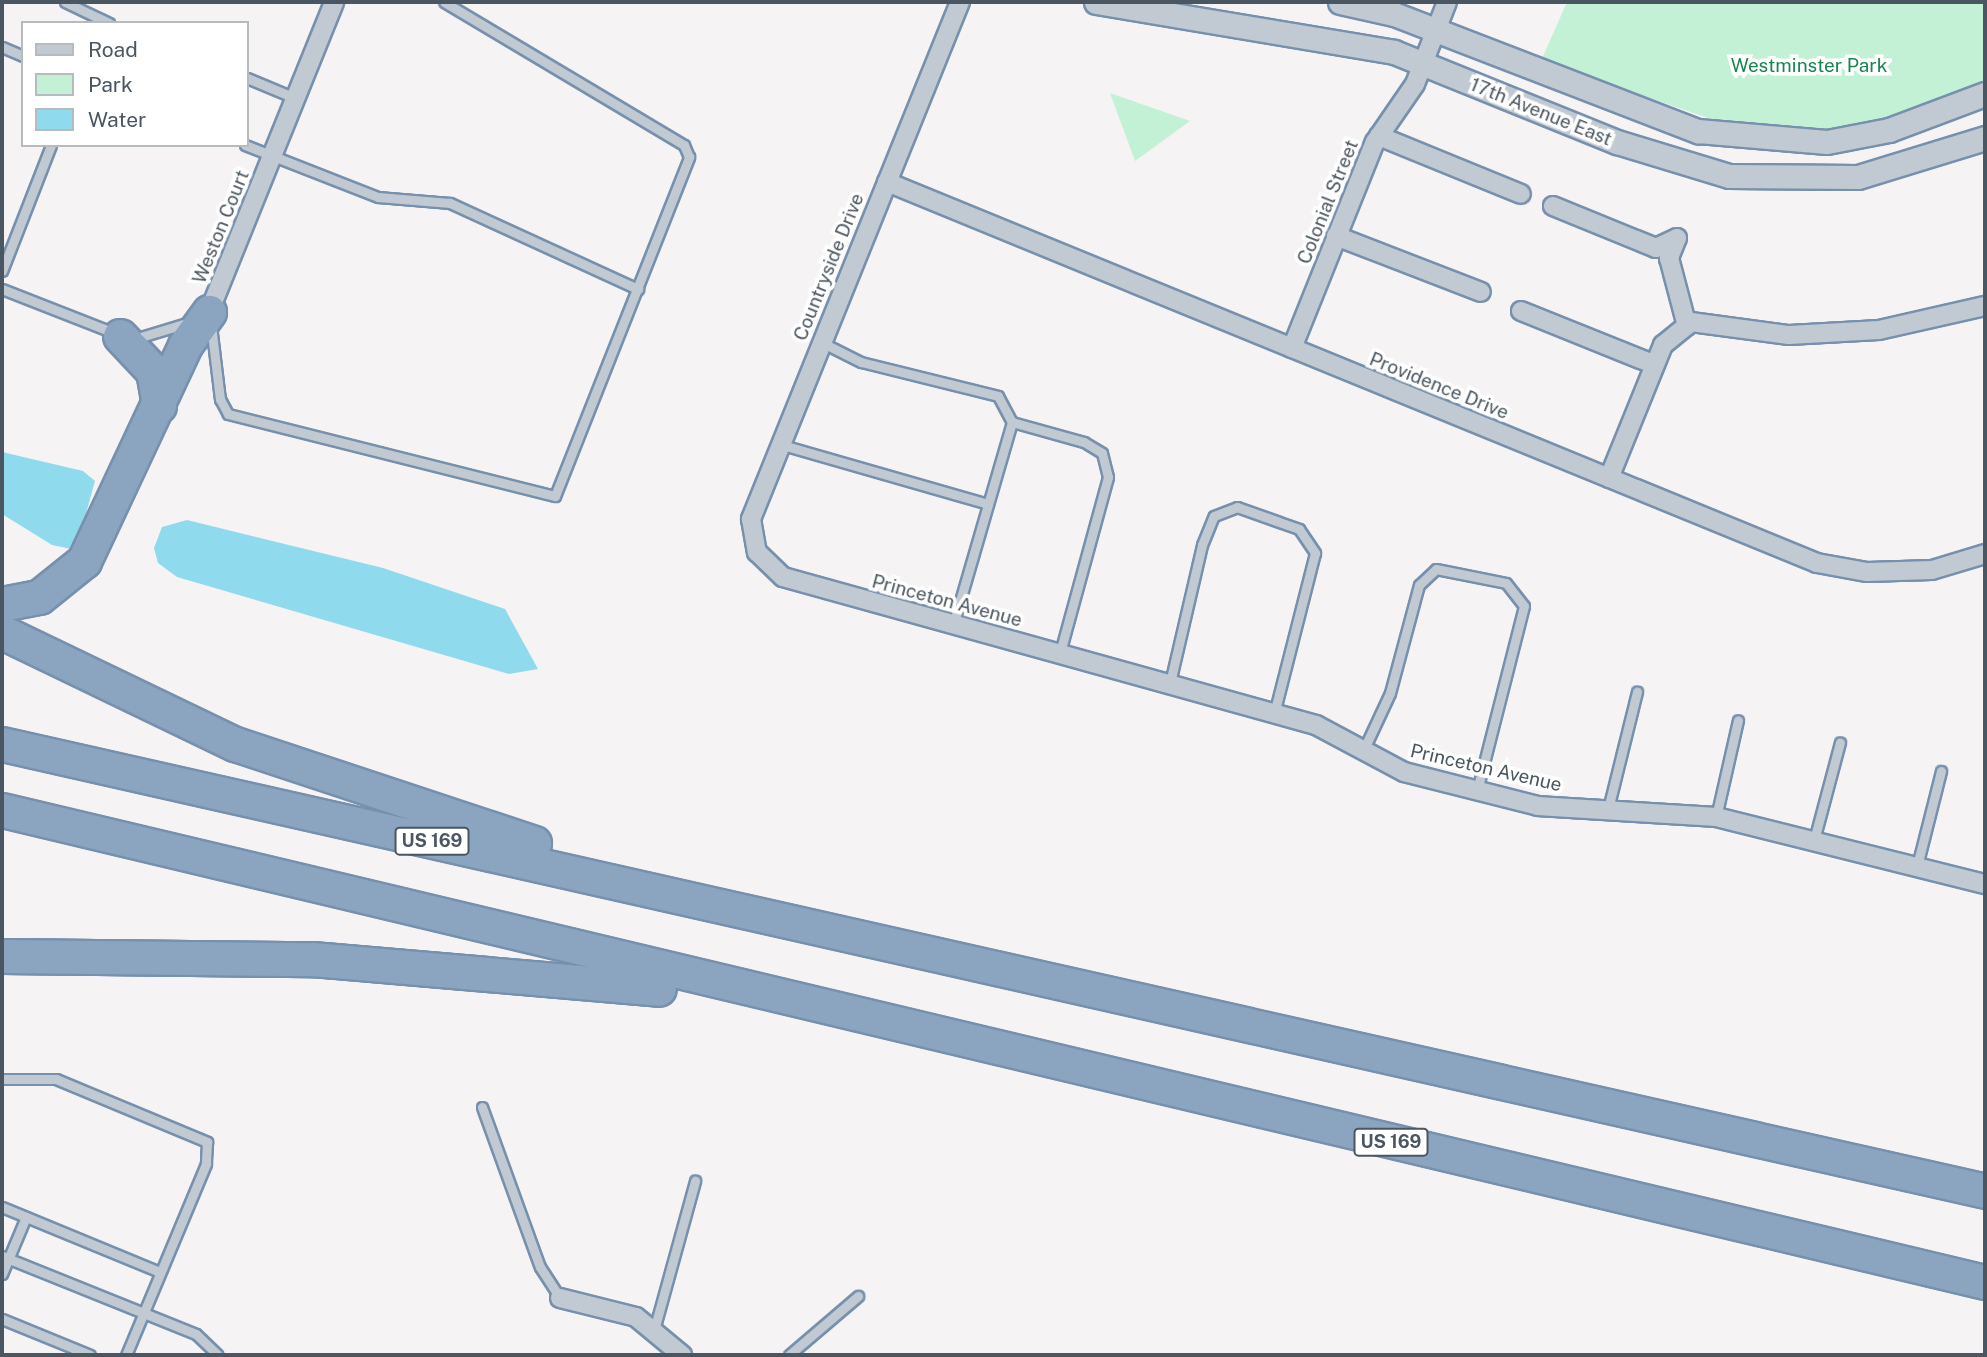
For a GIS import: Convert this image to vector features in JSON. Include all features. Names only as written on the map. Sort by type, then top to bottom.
[{"type":"highway","points":[[2,604],[39,597],[85,561],[185,345],[209,312]]},
{"type":"highway","points":[[120,336],[153,371],[159,405]]},
{"type":"highway","points":[[2,632],[248,748],[432,813],[862,938]]},
{"type":"highway","name":"US 169","points":[[2,744],[1985,1191]]},
{"type":"highway","name":"US 169","points":[[2,810],[795,1004],[1985,1282]]},
{"type":"highway","points":[[2,956],[312,959],[795,1004]]},
{"type":"street","name":"Weston Court","points":[[209,312],[334,2]]},
{"type":"street","name":"Countryside Drive","points":[[757,552],[751,519],[779,444],[960,2]]},
{"type":"street","name":"17th Avenue East","points":[[1096,2],[1294,31],[1423,64],[1617,142],[1729,176],[1858,177],[1985,138]]},
{"type":"street","name":"17th Avenue East","points":[[1340,2],[1435,31],[1646,115],[1698,131],[1777,142],[1889,130],[1985,94]]},
{"type":"street","name":"Colonial Street","points":[[1292,348],[1379,136],[1423,64],[1447,2]]},
{"type":"street","points":[[1379,136],[1521,194]]},
{"type":"street","name":"Providence Drive","points":[[887,182],[1817,563],[1867,572],[1932,570],[1985,554]]},
{"type":"street","points":[[1553,206],[1657,248],[1677,238],[1669,258],[1687,326]]},
{"type":"street","points":[[1336,236],[1481,292]]},
{"type":"street","points":[[1609,478],[1663,345],[1687,326],[1789,335],[1866,331],[1985,306]]},
{"type":"street","points":[[1521,312],[1655,365]]},
{"type":"street","name":"Princeton Avenue","points":[[757,552],[783,577],[1060,653],[1168,688],[1317,725],[1404,772],[1538,806],[1607,813],[1716,817],[1985,884]]},
{"type":"street","points":[[560,1298],[598,1303],[654,1330],[682,1355]]},
{"type":"lane","points":[[65,2],[106,21]]},
{"type":"lane","points":[[2,289],[120,336],[157,337],[209,312],[220,399],[228,414],[555,496],[688,165],[684,145],[444,2]]},
{"type":"lane","points":[[2,47],[21,55]]},
{"type":"lane","points":[[248,78],[295,98]]},
{"type":"lane","points":[[248,146],[378,197],[450,203],[638,289]]},
{"type":"lane","points":[[2,271],[50,147]]},
{"type":"lane","points":[[821,342],[861,362],[998,396],[1012,422],[1084,442],[1102,453],[1108,477],[1060,653]]},
{"type":"lane","points":[[953,625],[985,503],[1012,422]]},
{"type":"lane","points":[[779,444],[985,503]]},
{"type":"lane","points":[[1168,688],[1202,545],[1214,516],[1237,508],[1299,529],[1315,553],[1274,714]]},
{"type":"lane","points":[[1363,751],[1390,692],[1419,585],[1436,569],[1506,583],[1524,606],[1477,790]]},
{"type":"lane","points":[[1607,813],[1637,692]]},
{"type":"lane","points":[[1716,817],[1738,720]]},
{"type":"lane","points":[[1814,840],[1840,742]]},
{"type":"lane","points":[[1917,866],[1941,771]]},
{"type":"lane","points":[[2,1079],[56,1079],[207,1142],[206,1164],[126,1355]]},
{"type":"lane","points":[[482,1107],[540,1267],[560,1298]]},
{"type":"lane","points":[[654,1330],[695,1181]]},
{"type":"lane","points":[[2,1207],[160,1272]]},
{"type":"lane","points":[[2,1274],[5,1257],[26,1217]]},
{"type":"lane","points":[[5,1257],[196,1334],[218,1355]]},
{"type":"lane","points":[[789,1355],[858,1296]]},
{"type":"lane","points":[[2,1319],[90,1355]]},
{"type":"green space","name":"Westminster Park","points":[[1567,2],[1985,2],[1985,87],[1875,124],[1809,133],[1726,124],[1541,61]]},
{"type":"green space","points":[[1110,93],[1190,121],[1135,161]]},
{"type":"water","points":[[2,452],[83,471],[95,481],[76,550],[52,545],[2,514]]},
{"type":"water","points":[[187,520],[383,568],[505,609],[538,669],[509,674],[177,577],[158,563],[154,548],[162,527]]}]
